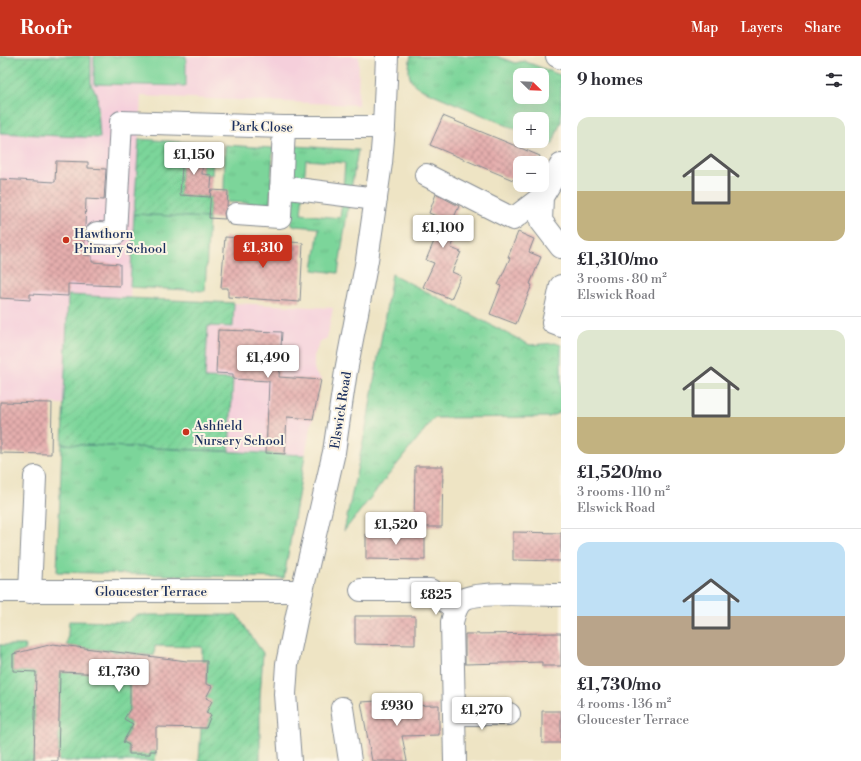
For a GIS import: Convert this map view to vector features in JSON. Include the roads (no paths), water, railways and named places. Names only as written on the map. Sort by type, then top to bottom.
[{"type":"street","name":"Elswick Road","points":[[290,761],[285,694],[286,671],[302,591],[334,452],[346,371],[367,260],[381,163],[387,56]]},
{"type":"street","points":[[557,56],[561,58]]},
{"type":"street","name":"Park Close","points":[[97,233],[115,234],[121,122],[284,127],[384,127]]},
{"type":"street","points":[[236,214],[280,217],[284,127]]},
{"type":"street","points":[[426,174],[513,219],[542,198],[561,165]]},
{"type":"street","points":[[281,187],[376,199]]},
{"type":"street","points":[[542,198],[541,221],[561,247]]},
{"type":"street","points":[[561,286],[553,323],[561,326]]},
{"type":"street","points":[[30,592],[35,477]]},
{"type":"street","points":[[361,590],[430,590],[456,609]]},
{"type":"street","name":"Gloucester Terrace","points":[[0,591],[302,591]]},
{"type":"street","points":[[455,761],[452,622],[456,609],[463,600],[472,596],[508,594],[561,595]]},
{"type":"street","points":[[342,708],[350,761]]},
{"type":"street","points":[[454,714],[509,714]]},
{"type":"place","name":"Hawthorn Primary School","points":[[66,240]]},
{"type":"place","name":"Ashfield Nursery School","points":[[186,432]]}]
